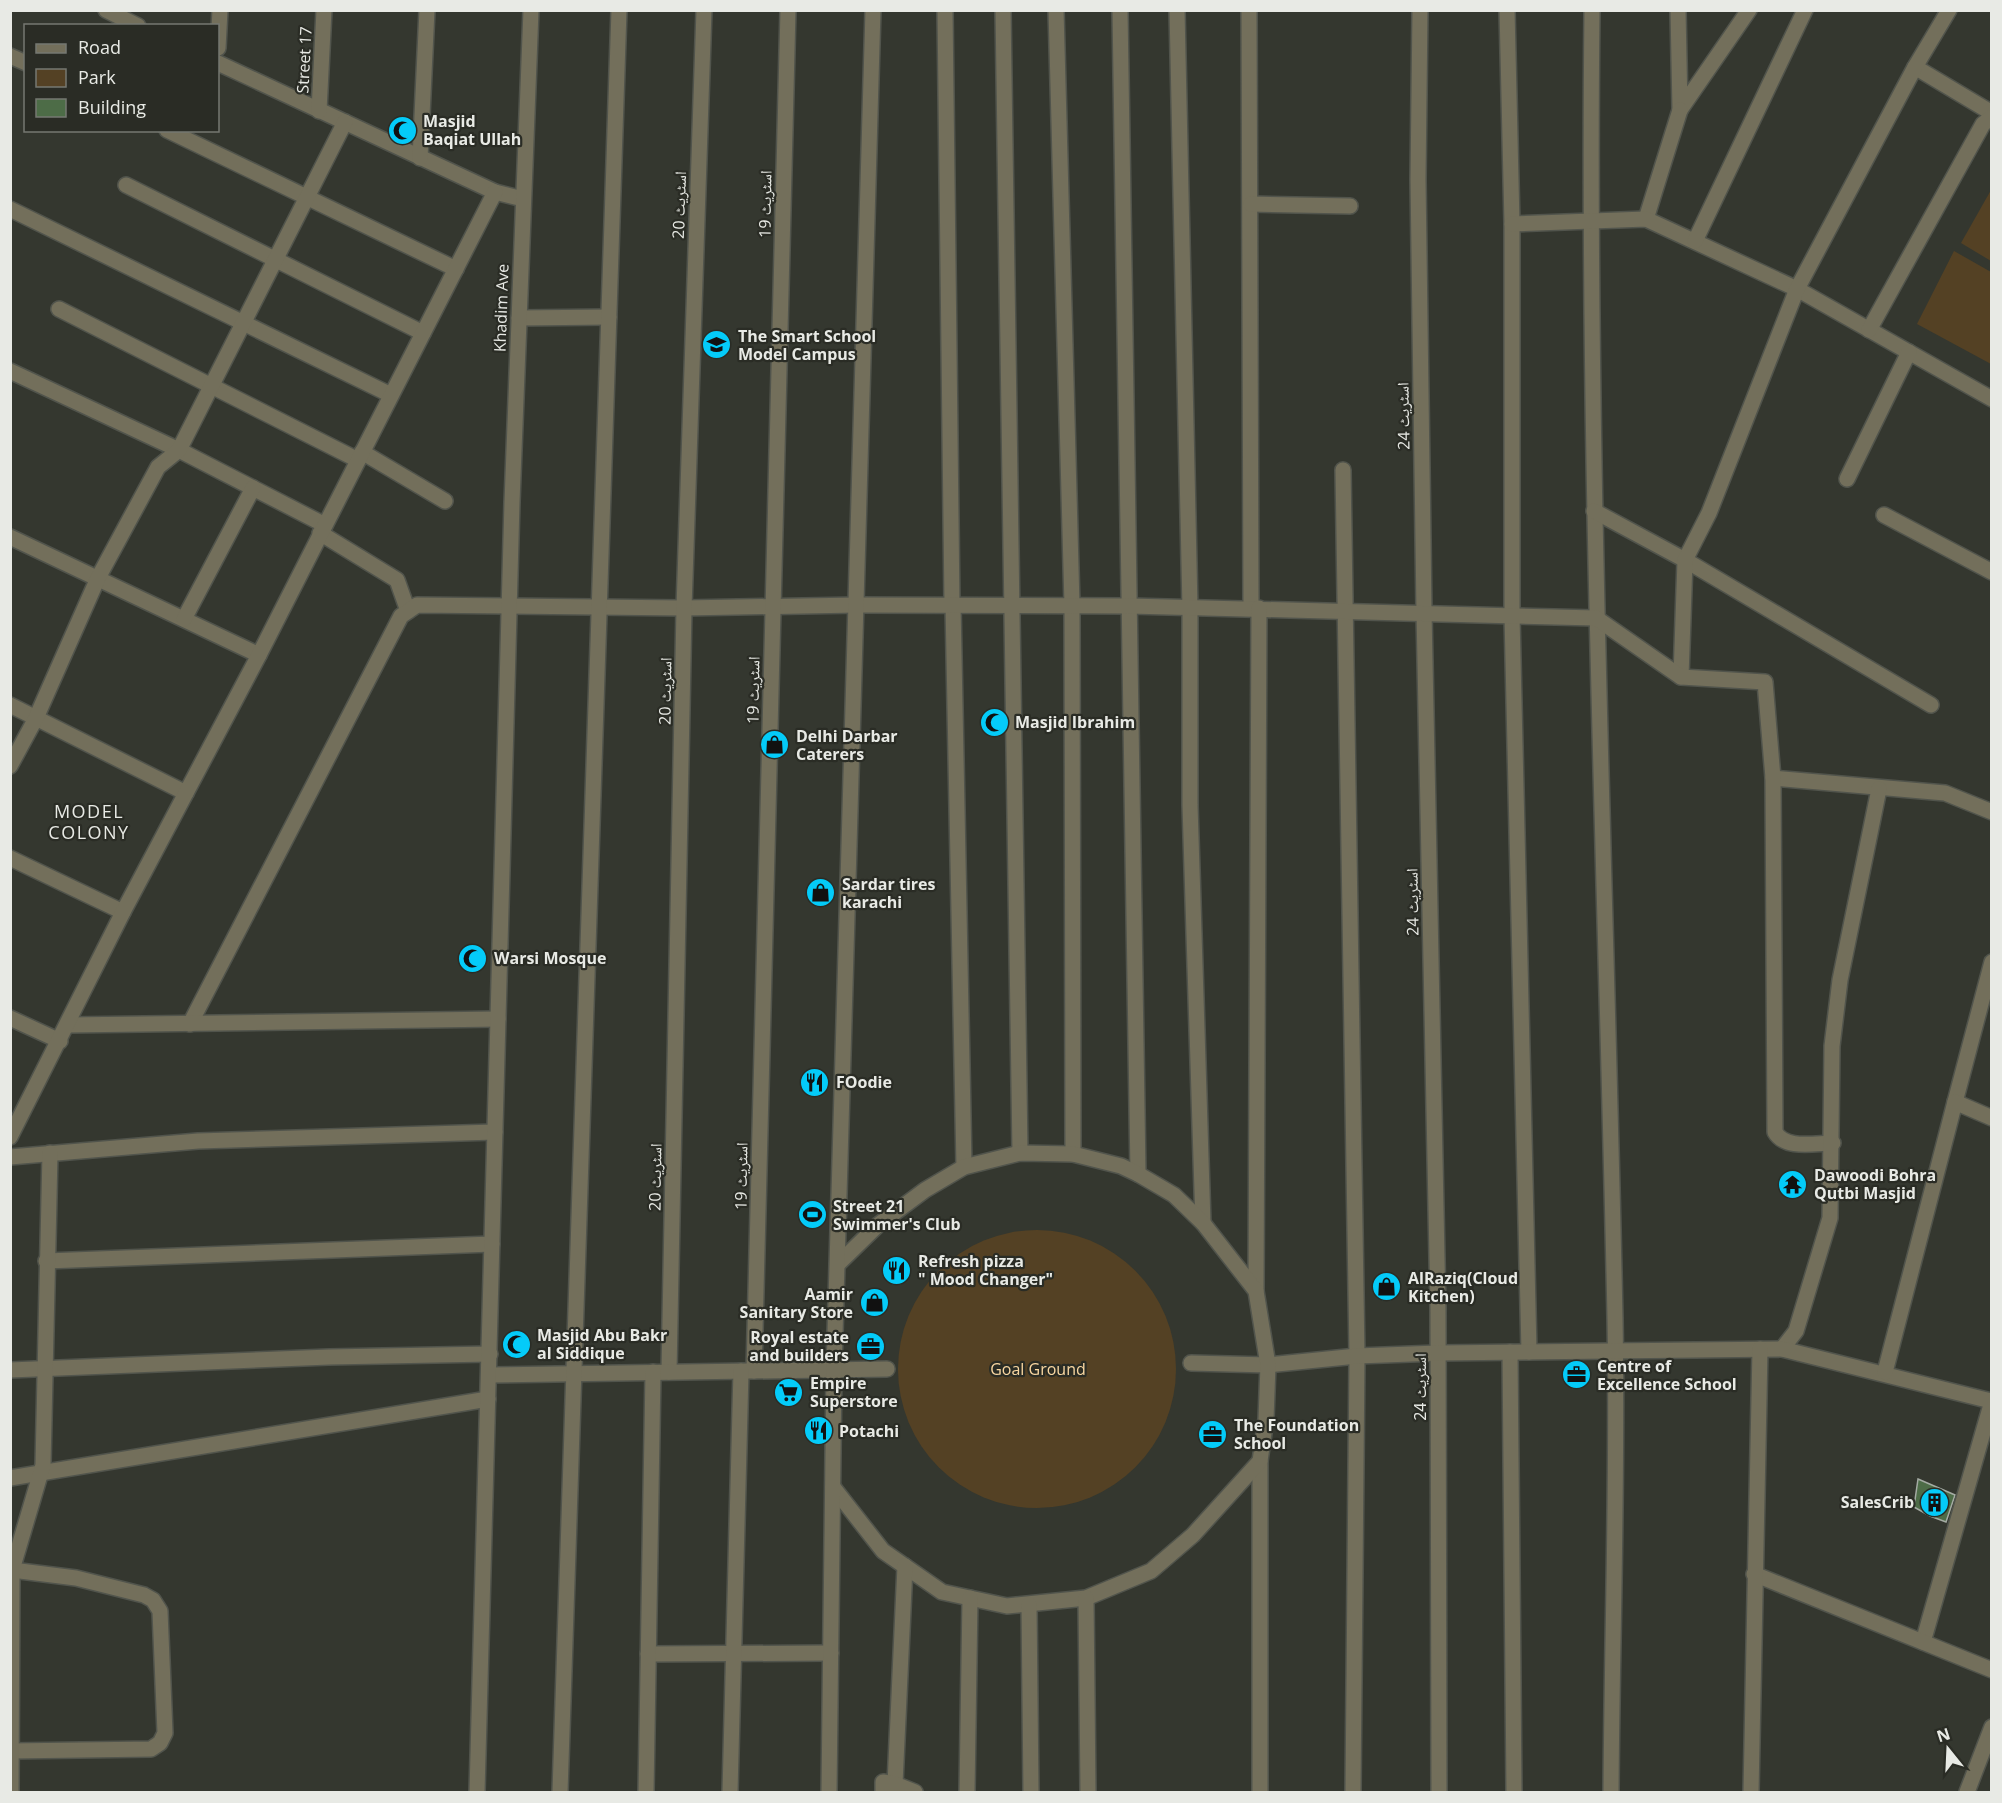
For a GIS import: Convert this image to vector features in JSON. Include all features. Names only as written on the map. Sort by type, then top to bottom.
[{"type":"street","points":[[219,29],[220,10]]},
{"type":"street","name":"Street 17","points":[[320,111],[324,10]]},
{"type":"street","points":[[420,158],[427,10]]},
{"type":"street","name":"Khadim Ave","points":[[477,1792],[510,608],[531,10]]},
{"type":"street","points":[[560,1792],[619,10]]},
{"type":"street","name":"اسٹریٹ 20","points":[[646,1792],[648,1654],[661,1372],[704,10]]},
{"type":"street","name":"اسٹریٹ 19","points":[[730,1792],[773,606],[788,10]]},
{"type":"street","points":[[829,1792],[834,1369],[873,10]]},
{"type":"street","points":[[945,10],[952,605],[964,1167]]},
{"type":"street","points":[[1003,10],[1005,330],[1013,605],[1020,1153]]},
{"type":"street","points":[[1056,10],[1072,605],[1073,1154]]},
{"type":"street","points":[[1120,10],[1138,1174]]},
{"type":"street","points":[[1177,10],[1190,609],[1190,805],[1203,1223]]},
{"type":"street","points":[[1248,10],[1255,608],[1256,1291],[1268,1365],[1266,1419],[1260,1461],[1260,1792]]},
{"type":"street","name":"اسٹریٹ 24","points":[[1420,10],[1418,179],[1438,1353],[1438,1792]]},
{"type":"street","points":[[1507,10],[1512,224],[1512,616],[1529,1352]]},
{"type":"street","points":[[1592,10],[1590,222],[1594,511],[1614,1351],[1611,1792]]},
{"type":"street","points":[[1678,10],[1680,110]]},
{"type":"street","points":[[1646,219],[1680,110],[1749,10]]},
{"type":"street","points":[[1695,241],[1805,10]]},
{"type":"street","points":[[1680,677],[1685,560],[1709,513],[1797,289],[1949,10]]},
{"type":"street","points":[[114,12],[135,24]]},
{"type":"street","points":[[10,56],[24,62]]},
{"type":"street","points":[[219,63],[495,192],[523,200]]},
{"type":"street","points":[[1916,67],[1992,112]]},
{"type":"street","points":[[1869,330],[1983,124],[1992,117]]},
{"type":"street","points":[[10,766],[36,718],[98,578],[158,467],[179,450],[345,122]]},
{"type":"street","points":[[171,132],[456,269]]},
{"type":"street","points":[[126,185],[423,333]]},
{"type":"street","points":[[10,1137],[123,912],[259,655],[495,192]]},
{"type":"street","points":[[1251,204],[1350,206]]},
{"type":"street","points":[[10,209],[391,395]]},
{"type":"street","points":[[1512,224],[1646,219],[1797,289],[1992,399]]},
{"type":"street","points":[[59,309],[211,386],[360,456],[445,501]]},
{"type":"street","points":[[519,318],[609,317]]},
{"type":"street","points":[[1847,479],[1909,352]]},
{"type":"street","points":[[10,371],[179,450],[253,488],[323,529],[397,580],[408,611]]},
{"type":"street","points":[[1343,470],[1357,1356],[1353,1792]]},
{"type":"street","points":[[184,619],[253,488]]},
{"type":"street","points":[[1594,511],[1685,560],[1931,705]]},
{"type":"street","points":[[1884,515],[1992,572]]},
{"type":"street","points":[[10,537],[259,655]]},
{"type":"street","points":[[190,1024],[401,616],[417,605],[510,608],[1072,605],[1596,618],[1680,677],[1765,682],[1773,778],[1775,1132],[1779,1139],[1786,1143],[1833,1143]]},
{"type":"street","points":[[10,705],[186,793]]},
{"type":"street","points":[[1773,778],[1945,793],[1992,812]]},
{"type":"street","points":[[1782,1349],[1796,1331],[1830,1218],[1833,1143],[1832,1046],[1840,980],[1879,789]]},
{"type":"street","points":[[10,858],[123,912]]},
{"type":"street","points":[[1885,1372],[1955,1102],[1985,1011],[1992,962]]},
{"type":"street","points":[[10,1018],[60,1041]]},
{"type":"street","points":[[68,1025],[498,1019]]},
{"type":"street","points":[[1955,1102],[1992,1118]]},
{"type":"street","points":[[10,1157],[198,1141],[495,1132]]},
{"type":"street","points":[[11,1792],[12,1570],[43,1465],[43,1369],[50,1153]]},
{"type":"street","points":[[838,1264],[878,1226],[925,1190],[964,1167],[1020,1153],[1073,1154],[1121,1166],[1174,1195],[1203,1223],[1256,1291]]},
{"type":"street","points":[[46,1261],[492,1244]]},
{"type":"street","points":[[1751,1792],[1760,1349]]},
{"type":"street","points":[[1191,1363],[1268,1365],[1357,1356],[1438,1353],[1782,1349],[1885,1372],[1992,1401],[1923,1642]]},
{"type":"street","points":[[1510,1353],[1514,1792]]},
{"type":"street","points":[[10,1370],[329,1357],[489,1354]]},
{"type":"street","points":[[489,1375],[887,1369]]},
{"type":"street","points":[[10,1478],[489,1399]]},
{"type":"street","points":[[833,1487],[883,1551],[942,1592],[1007,1606],[1029,1605],[1086,1598],[1151,1571],[1193,1535],[1260,1461]]},
{"type":"street","points":[[905,1566],[889,1788],[915,1792]]},
{"type":"street","points":[[11,1751],[151,1749],[160,1743],[165,1733],[160,1611],[153,1600],[144,1595],[76,1578],[12,1570]]},
{"type":"street","points":[[1754,1574],[1992,1670]]},
{"type":"street","points":[[967,1792],[970,1598]]},
{"type":"street","points":[[1086,1598],[1088,1792]]},
{"type":"street","points":[[1029,1605],[1031,1792]]},
{"type":"street","points":[[648,1654],[831,1653]]},
{"type":"street","points":[[1967,1792],[1992,1727]]},
{"type":"green space","points":[[1991,190],[1991,261],[1961,243]]},
{"type":"green space","points":[[1954,251],[1991,272],[1991,364],[1917,324]]},
{"type":"green space","name":"Goal Ground","points":[[1037,1230],[1064,1233],[1090,1241],[1114,1254],[1135,1271],[1152,1292],[1165,1316],[1173,1342],[1176,1369],[1173,1396],[1165,1422],[1152,1446],[1135,1467],[1114,1484],[1090,1497],[1064,1505],[1037,1508],[1010,1505],[984,1497],[960,1484],[939,1467],[922,1446],[909,1422],[901,1396],[898,1369],[901,1342],[909,1316],[922,1292],[939,1271],[960,1254],[984,1241],[1010,1233]]},
{"type":"building","name":"SalesCrib","points":[[1918,1479],[1955,1495],[1946,1522],[1914,1507]]},
{"type":"place","name":"Masjid Baqiat Ullah","points":[[402,130]]},
{"type":"place","name":"The Smart School Model Campus","points":[[717,345]]},
{"type":"place","name":"Masjid Ibrahim","points":[[994,722]]},
{"type":"place","name":"Delhi Darbar Caterers","points":[[775,745]]},
{"type":"place","name":"Sardar tires karachi","points":[[821,893]]},
{"type":"place","name":"Warsi Mosque","points":[[473,958]]},
{"type":"place","name":"FOodie","points":[[815,1082]]},
{"type":"place","name":"Dawoodi Bohra Qutbi Masjid","points":[[1793,1184]]},
{"type":"place","name":"Street 21 Swimmer's Club","points":[[812,1215]]},
{"type":"place","name":"Refresh pizza \" Mood Changer\"","points":[[897,1270]]},
{"type":"place","name":"AlRaziq(Cloud Kitchen)","points":[[1387,1287]]},
{"type":"place","name":"Aamir Sanitary Store","points":[[874,1303]]},
{"type":"place","name":"Masjid Abu Bakr al Siddique","points":[[516,1344]]},
{"type":"place","name":"Royal estate and builders","points":[[870,1346]]},
{"type":"place","name":"Centre of Excellence School","points":[[1576,1375]]},
{"type":"place","name":"Empire Superstore","points":[[789,1392]]},
{"type":"place","name":"Potachi","points":[[818,1431]]},
{"type":"place","name":"The Foundation School","points":[[1213,1434]]},
{"type":"place","name":"SalesCrib","points":[[1935,1502]]},
{"type":"district","name":"MODEL COLONY","points":[[89,822]]}]
